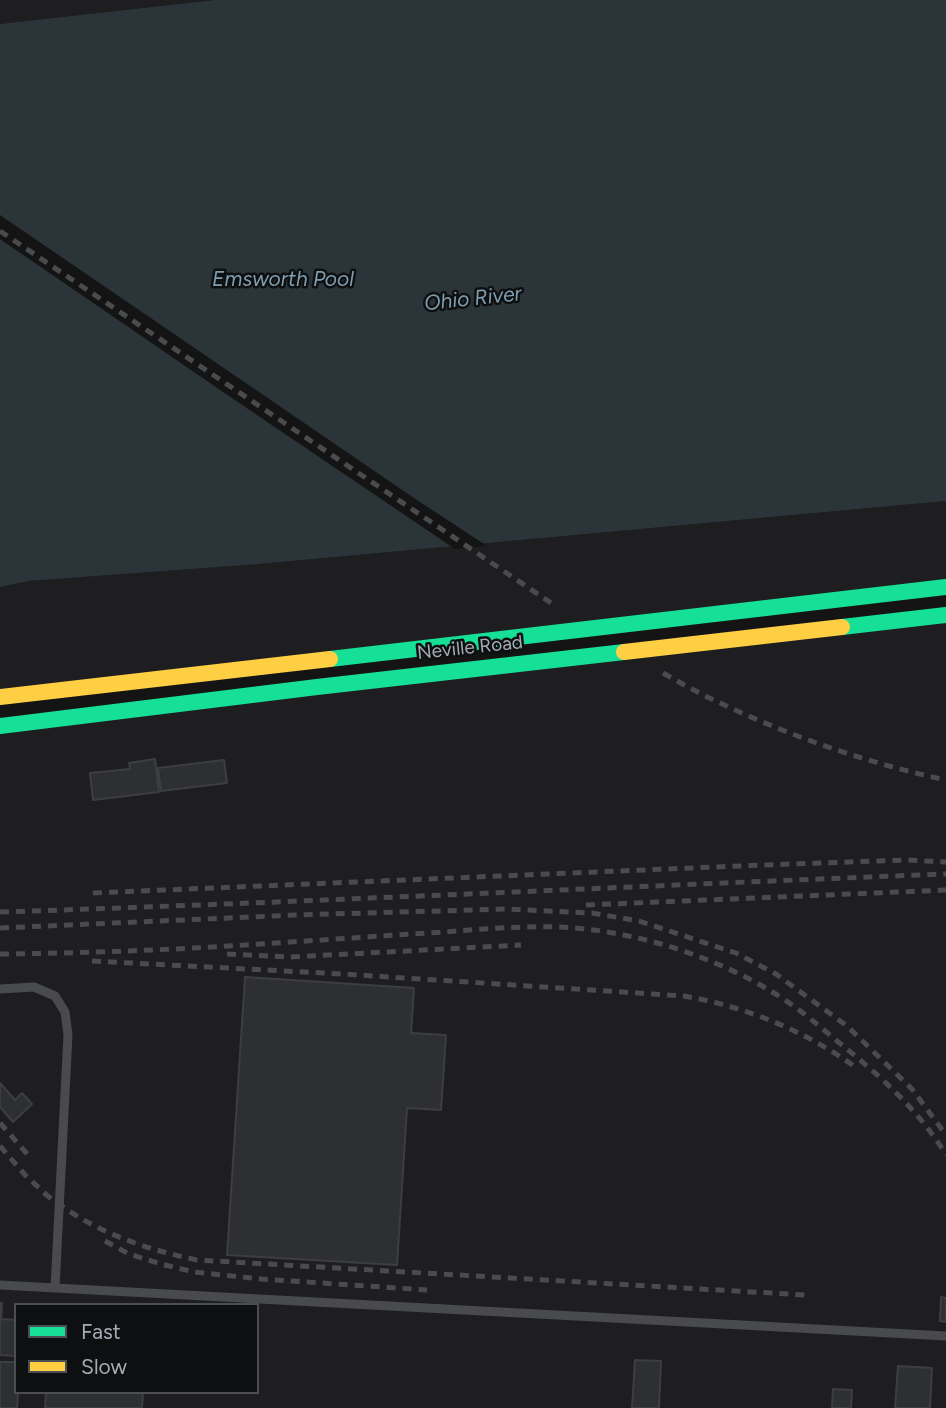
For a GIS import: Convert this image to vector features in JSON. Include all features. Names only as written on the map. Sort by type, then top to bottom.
[{"type":"main road","name":"Neville Road","points":[[0,697],[946,587]]},
{"type":"main road","name":"Neville Road","points":[[0,726],[946,615]]},
{"type":"lane","points":[[0,989],[34,987],[55,996],[65,1012],[68,1035],[55,1288]]},
{"type":"lane","points":[[0,1285],[946,1336]]},
{"type":"shaded area","points":[[0,0],[214,0],[0,24]]},
{"type":"shaded area","points":[[946,501],[946,587],[0,697],[0,587],[29,581],[259,564]]},
{"type":"shaded area","points":[[946,615],[946,1408],[0,1408],[0,726]]},
{"type":"water","name":"Emsworth Pool","points":[[214,0],[946,0],[946,501],[259,564],[29,581],[0,587],[0,24]]},
{"type":"pier","points":[[0,215],[487,546],[455,549],[223,392],[0,239]]},
{"type":"building","points":[[155,759],[159,792],[93,800],[90,773],[130,769],[129,763]]},
{"type":"building","points":[[224,760],[227,783],[161,791],[158,768]]},
{"type":"building","points":[[245,977],[414,988],[411,1033],[446,1035],[441,1110],[407,1108],[397,1265],[227,1255]]},
{"type":"building","points":[[0,1083],[15,1100],[22,1093],[32,1104],[13,1122],[0,1107]]},
{"type":"building","points":[[941,1297],[946,1298],[946,1322],[940,1321]]},
{"type":"building","points":[[0,1303],[2,1303],[1,1319],[14,1320],[14,1356],[0,1355]]},
{"type":"building","points":[[635,1360],[661,1361],[659,1408],[632,1408]]},
{"type":"building","points":[[0,1362],[14,1362],[17,1408],[0,1408]]},
{"type":"building","points":[[898,1366],[932,1368],[930,1408],[895,1408]]},
{"type":"building","points":[[833,1389],[852,1390],[851,1408],[832,1408]]},
{"type":"building","points":[[46,1394],[143,1394],[142,1408],[45,1408]]},
{"type":"railway","points":[[0,231],[551,603]]},
{"type":"railway","points":[[663,673],[709,698],[800,737],[858,757],[946,780]]},
{"type":"railway","points":[[93,893],[763,865],[906,860],[946,862]]},
{"type":"railway","points":[[0,912],[946,874]]},
{"type":"railway","points":[[586,905],[946,890]]},
{"type":"railway","points":[[0,928],[507,909],[592,913],[639,921],[736,953],[776,974],[847,1026],[912,1089],[946,1135]]},
{"type":"railway","points":[[0,954],[182,949],[530,927],[615,933],[698,956],[750,979],[791,1004],[897,1094],[923,1123],[946,1155]]},
{"type":"railway","points":[[227,954],[290,957],[521,945]]},
{"type":"railway","points":[[92,961],[684,996],[775,1022],[818,1043],[858,1069]]},
{"type":"railway","points":[[0,1123],[29,1156]]},
{"type":"railway","points":[[0,1146],[50,1198]]},
{"type":"railway","points":[[44,1193],[79,1217],[116,1236],[197,1260],[806,1295]]},
{"type":"railway","points":[[105,1241],[129,1254],[194,1272],[427,1290]]},
{"type":"traffic: fast","points":[[330,659],[946,587]]},
{"type":"traffic: fast","points":[[842,627],[946,615]]},
{"type":"traffic: fast","points":[[0,726],[624,652]]},
{"type":"traffic: slow","points":[[624,652],[842,627]]},
{"type":"traffic: slow","points":[[0,697],[330,659]]},
{"type":"water label","name":"Ohio River","points":[[473,299]]}]
